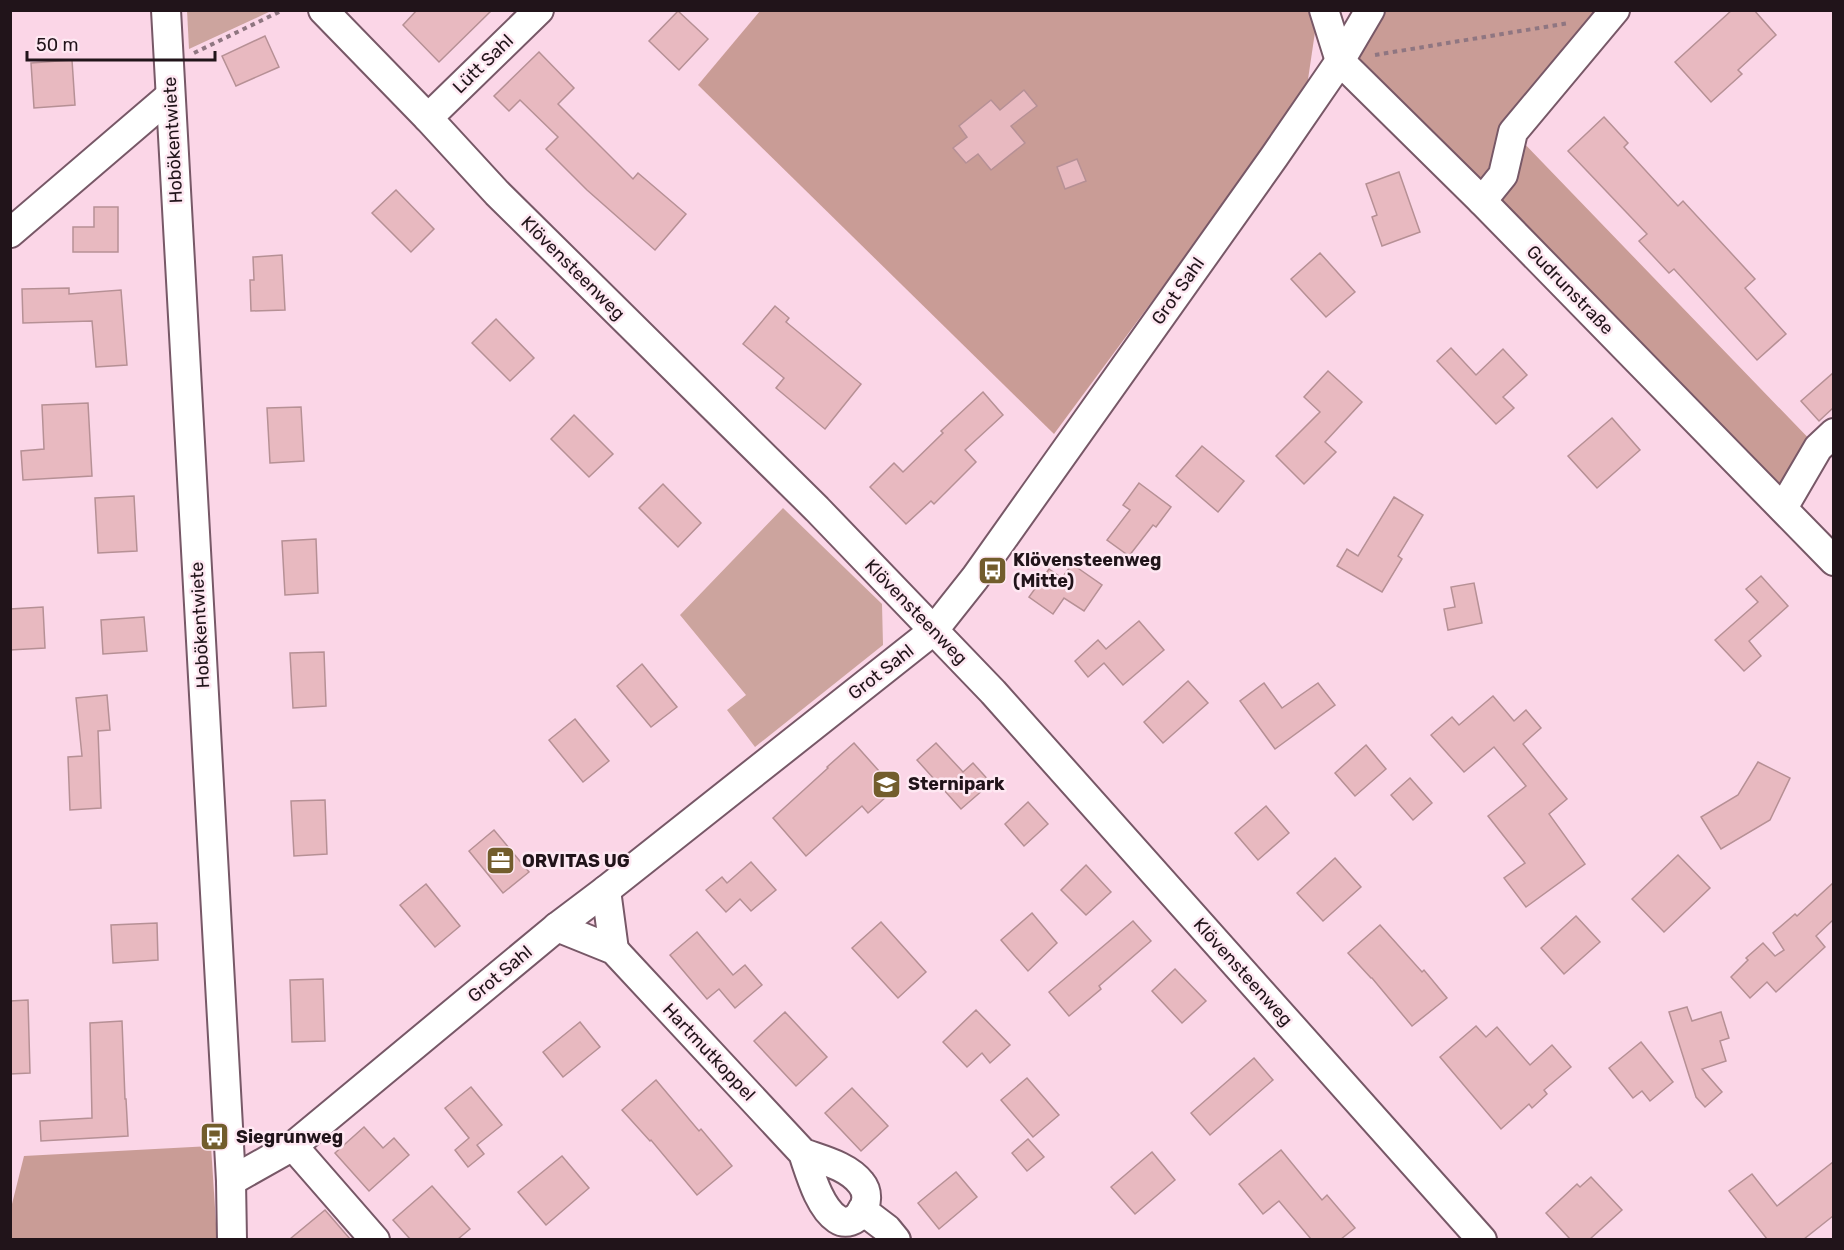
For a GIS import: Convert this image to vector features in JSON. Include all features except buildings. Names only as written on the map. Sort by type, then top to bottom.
[{"type":"street","name":"Hobökentwiete","points":[[166,10],[231,1181],[232,1239]]},
{"type":"street","name":"Klövensteenweg","points":[[322,10],[428,118],[497,193],[817,509],[993,692],[1481,1239]]},
{"type":"street","name":"Lütt Sahl","points":[[428,118],[539,10]]},
{"type":"street","name":"Gudrunstraße","points":[[1324,10],[1340,61],[1482,201],[1833,561]]},
{"type":"street","name":"Grot Sahl","points":[[231,1181],[292,1146],[556,927],[933,631],[993,552],[1274,157],[1340,61],[1370,10]]},
{"type":"street","points":[[1482,201],[1503,176],[1514,132],[1613,13]]},
{"type":"street","points":[[10,233],[170,96]]},
{"type":"street","points":[[1783,508],[1818,448],[1833,433]]},
{"type":"street","points":[[606,890],[614,950]]},
{"type":"street","name":"Hartmutkoppel","points":[[556,927],[614,950],[803,1153],[823,1204],[835,1218],[840,1221],[849,1221],[862,1210],[867,1199],[867,1194],[859,1180],[830,1163],[803,1153]]},
{"type":"street","points":[[292,1146],[375,1239]]},
{"type":"street","points":[[862,1210],[896,1239]]},
{"type":"path","points":[[167,51],[191,54],[283,10]]},
{"type":"path","points":[[1340,61],[1613,13]]},
{"type":"shaded area","points":[[187,10],[271,10],[271,11],[189,49]]},
{"type":"shaded area","points":[[1308,10],[1315,32],[1306,93],[1054,434],[698,85],[760,11]]},
{"type":"shaded area","points":[[1370,11],[1615,11],[1514,133],[1818,448],[1783,508],[1340,61]]},
{"type":"shaded area","points":[[783,508],[882,604],[883,645],[755,747],[727,710],[746,695],[680,615]]},
{"type":"shaded area","points":[[211,1146],[217,1239],[11,1239],[11,1208],[24,1156]]},
{"type":"place","name":"Klövensteenweg (Mitte)","points":[[992,570]]},
{"type":"place","name":"Sternipark","points":[[887,784]]},
{"type":"place","name":"ORVITAS UG","points":[[501,861]]},
{"type":"place","name":"Siegrunweg","points":[[215,1137]]}]
